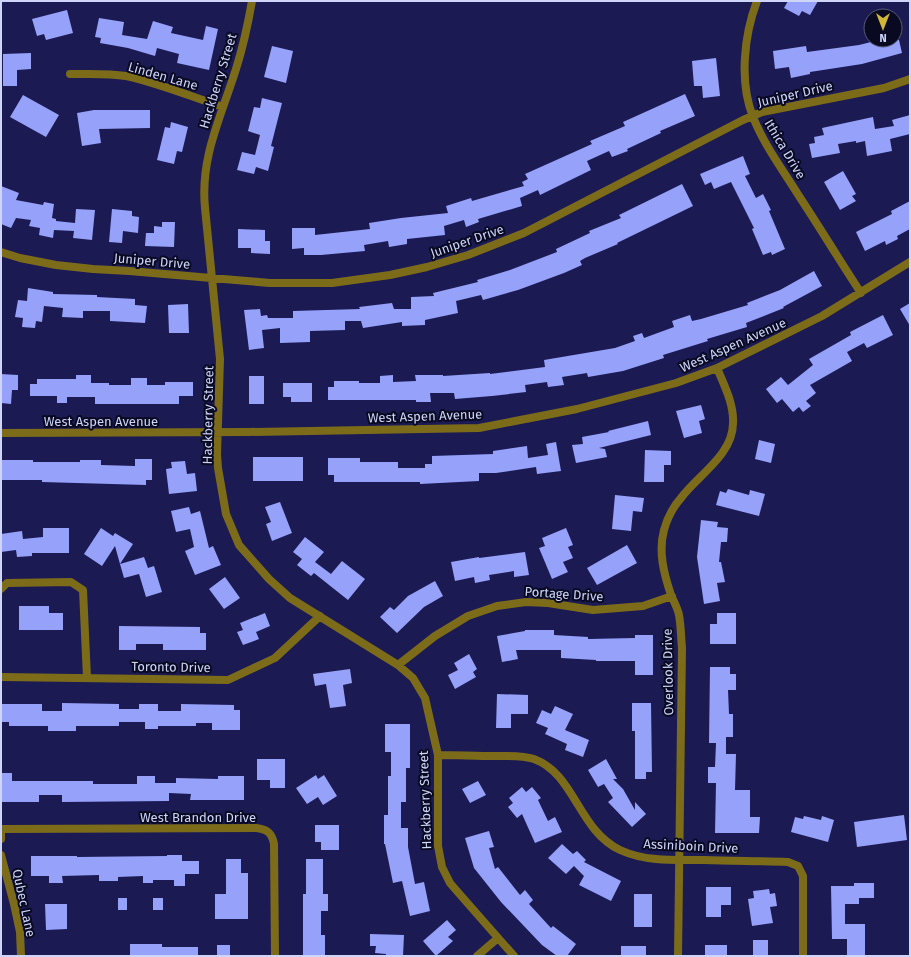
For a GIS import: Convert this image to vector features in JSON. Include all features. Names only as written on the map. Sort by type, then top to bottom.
[{"type":"street","name":"Hackberry Street","points":[[252,1],[242,51],[208,155],[203,183],[204,208],[220,359],[217,432],[218,468],[226,514],[239,545],[269,579],[290,598],[398,665],[413,678],[425,698],[438,755],[437,836],[438,852],[442,867],[450,883],[514,956]]},
{"type":"street","name":"Ithica Drive","points":[[757,1],[748,27],[745,58],[747,89],[753,116],[771,151],[861,293]]},
{"type":"street","name":"Linden Lane","points":[[70,74],[126,76],[152,83],[223,107]]},
{"type":"street","name":"Juniper Drive","points":[[1,252],[20,258],[93,269],[284,283],[332,283],[390,275],[461,257],[490,247],[542,225],[753,116],[773,110],[884,88],[910,79]]},
{"type":"street","name":"West Aspen Avenue","points":[[1,433],[217,432],[480,428],[577,409],[676,383],[717,368],[822,316],[910,262]]},
{"type":"street","name":"Overlook Drive","points":[[678,956],[682,648],[679,615],[664,568],[662,542],[666,524],[674,508],[681,498],[721,455],[732,434],[733,423],[730,402],[717,368]]},
{"type":"street","points":[[1,588],[7,583],[71,582],[83,590],[87,678]]},
{"type":"street","name":"Portage Drive","points":[[398,665],[435,636],[468,616],[497,606],[526,602],[548,603],[593,610],[643,606],[672,596]]},
{"type":"street","name":"Toronto Drive","points":[[1,677],[228,680],[275,658],[320,616]]},
{"type":"street","name":"Assiniboin Drive","points":[[438,755],[520,756],[534,759],[549,768],[562,780],[592,828],[608,843],[630,854],[643,858],[680,860],[788,862],[798,866],[804,876],[803,956]]},
{"type":"street","name":"West Brandon Drive","points":[[1,829],[256,828],[270,832],[274,844],[275,956]]},
{"type":"street","points":[[1,829],[1,839]]},
{"type":"street","name":"Qubec Lane","points":[[1,855],[20,932],[21,956]]},
{"type":"street","points":[[477,956],[498,938]]},
{"type":"building","points":[[788,1],[818,1],[810,15],[802,11],[799,16],[784,8]]},
{"type":"building","points":[[67,10],[73,33],[46,40],[44,34],[37,36],[32,19]]},
{"type":"building","points":[[99,18],[124,22],[122,35],[147,39],[153,21],[173,27],[171,33],[203,40],[206,26],[218,29],[209,70],[177,63],[179,54],[157,48],[155,56],[128,48],[100,43],[101,38],[95,37]]},
{"type":"building","points":[[863,44],[863,48],[901,48],[902,53],[862,64],[810,72],[810,74],[791,78],[789,67],[775,69],[773,51],[806,46],[807,52]]},
{"type":"building","points":[[272,46],[293,51],[286,83],[264,77]]},
{"type":"building","points":[[31,53],[31,69],[17,70],[17,86],[3,86],[3,54]]},
{"type":"building","points":[[716,58],[720,96],[703,98],[702,86],[694,86],[692,61]]},
{"type":"building","points":[[685,94],[695,116],[660,131],[661,133],[627,149],[628,151],[612,157],[609,151],[587,161],[591,170],[540,195],[538,190],[520,198],[522,206],[478,219],[479,222],[466,227],[464,220],[444,226],[445,235],[407,239],[407,244],[389,247],[388,241],[364,245],[365,251],[321,255],[304,255],[304,248],[292,249],[292,228],[315,228],[315,235],[370,229],[369,223],[448,213],[446,206],[471,198],[472,201],[524,186],[522,182],[528,179],[525,174],[592,144],[590,141],[625,126],[623,122]]},
{"type":"building","points":[[23,95],[59,115],[46,137],[10,117]]},
{"type":"building","points":[[262,98],[282,103],[271,146],[274,147],[268,171],[256,167],[254,174],[237,170],[242,152],[255,155],[260,135],[248,131],[254,107],[260,108]]},
{"type":"building","points":[[94,110],[150,110],[150,128],[99,129],[101,143],[82,146],[77,113]]},
{"type":"building","points":[[910,115],[910,134],[890,139],[892,151],[867,156],[865,141],[856,143],[856,141],[838,144],[840,153],[812,158],[809,144],[815,143],[814,137],[824,135],[822,128],[873,117],[875,129],[894,126],[892,120]]},
{"type":"building","points":[[171,122],[188,127],[182,152],[177,151],[174,164],[157,160],[165,127],[170,128]]},
{"type":"building","points":[[743,156],[750,174],[745,176],[756,198],[763,194],[771,210],[769,211],[785,249],[772,255],[771,252],[763,255],[752,229],[754,228],[731,182],[714,189],[711,182],[705,185],[700,174]]},
{"type":"building","points":[[843,171],[856,194],[852,196],[856,201],[840,210],[824,182]]},
{"type":"building","points":[[682,184],[693,206],[617,243],[618,244],[585,258],[580,261],[582,265],[564,273],[518,290],[483,300],[481,295],[456,301],[458,313],[425,320],[425,325],[402,326],[402,322],[363,328],[361,321],[345,321],[345,330],[310,331],[310,342],[280,343],[280,328],[262,330],[264,348],[249,350],[244,310],[260,309],[261,316],[267,315],[268,318],[293,318],[293,311],[360,309],[359,307],[392,303],[394,309],[411,309],[411,297],[434,296],[433,293],[478,282],[477,280],[510,270],[557,252],[556,249],[590,233],[589,231],[621,218],[619,215]]},
{"type":"building","points":[[1,186],[19,193],[16,200],[43,205],[44,202],[54,204],[52,218],[56,219],[56,221],[75,223],[76,209],[95,210],[92,240],[73,238],[74,231],[54,230],[53,238],[39,235],[40,228],[29,226],[31,220],[16,218],[11,228],[1,224]]},
{"type":"building","points":[[910,201],[910,229],[897,236],[898,239],[886,245],[885,241],[865,251],[856,232],[892,214],[891,211]]},
{"type":"building","points":[[112,209],[132,211],[132,216],[139,217],[138,233],[123,231],[122,243],[109,242]]},
{"type":"building","points":[[162,222],[175,222],[174,247],[145,246],[146,233],[154,233],[154,226],[162,227]]},
{"type":"building","points":[[238,229],[265,230],[265,241],[270,241],[270,254],[251,253],[251,248],[238,248]]},
{"type":"building","points":[[814,271],[822,286],[783,307],[784,308],[746,323],[747,327],[707,339],[708,341],[663,355],[664,358],[623,371],[588,377],[587,373],[562,377],[564,385],[548,387],[547,382],[525,385],[526,392],[492,396],[455,399],[454,393],[430,393],[431,402],[416,402],[416,400],[328,400],[328,387],[334,387],[334,381],[380,383],[380,376],[393,375],[393,382],[416,381],[415,375],[443,376],[490,374],[545,367],[544,360],[615,348],[635,341],[633,336],[642,333],[644,338],[674,327],[672,321],[690,315],[692,321],[748,305],[747,303],[780,290]]},
{"type":"building","points":[[28,288],[53,292],[53,294],[97,295],[97,297],[135,299],[135,305],[147,306],[145,323],[110,321],[110,311],[83,311],[83,318],[62,317],[63,308],[44,306],[42,322],[36,321],[35,328],[22,327],[23,318],[15,317],[18,300],[27,301]]},
{"type":"building","points":[[910,303],[910,326],[900,309]]},
{"type":"building","points":[[188,304],[189,333],[169,333],[168,305]]},
{"type":"building","points":[[883,315],[893,335],[867,348],[864,343],[847,352],[852,361],[810,385],[816,393],[806,401],[811,406],[803,412],[799,407],[793,412],[782,399],[777,403],[766,389],[781,377],[788,385],[813,365],[809,359],[851,335],[850,332]]},
{"type":"building","points":[[1,374],[18,375],[18,390],[12,390],[11,404],[1,403]]},
{"type":"building","points":[[76,375],[91,375],[91,383],[109,383],[109,385],[131,385],[131,378],[147,378],[147,385],[165,385],[165,382],[193,382],[193,396],[179,396],[179,404],[95,404],[95,397],[67,397],[67,403],[57,403],[57,396],[30,396],[30,384],[37,384],[37,379],[76,379]]},
{"type":"building","points":[[249,376],[264,376],[264,404],[249,404]]},
{"type":"building","points":[[283,383],[312,383],[312,402],[291,402],[291,397],[283,397]]},
{"type":"building","points":[[701,405],[705,419],[699,421],[702,433],[684,438],[676,411]]},
{"type":"building","points":[[648,421],[651,435],[599,448],[605,449],[607,457],[576,463],[572,445],[583,444],[582,437],[609,432],[608,431]]},
{"type":"building","points":[[759,440],[775,444],[771,463],[755,459]]},
{"type":"building","points":[[556,442],[561,471],[537,474],[536,467],[496,473],[479,473],[479,481],[420,484],[420,482],[334,482],[334,475],[328,475],[328,458],[360,458],[360,462],[398,462],[398,468],[425,468],[425,464],[432,464],[432,456],[493,454],[493,451],[527,446],[528,458],[548,455],[546,444]]},
{"type":"building","points":[[645,450],[671,451],[671,465],[664,465],[664,482],[644,482]]},
{"type":"building","points":[[253,457],[303,457],[303,481],[253,481]]},
{"type":"building","points":[[135,459],[152,459],[152,480],[146,480],[146,485],[42,482],[42,480],[1,480],[1,460],[80,462],[80,460],[101,460],[101,465],[135,466]]},
{"type":"building","points":[[185,461],[187,474],[195,473],[197,491],[169,494],[166,469],[172,468],[171,462]]},
{"type":"building","points":[[728,489],[749,495],[750,490],[765,494],[759,516],[716,505],[720,491],[726,493]]},
{"type":"building","points":[[615,495],[644,498],[642,512],[633,511],[631,531],[612,529]]},
{"type":"building","points":[[280,502],[292,533],[272,541],[266,524],[271,522],[265,507]]},
{"type":"building","points":[[189,507],[191,514],[200,511],[209,548],[213,546],[221,565],[195,575],[185,551],[194,547],[190,529],[176,532],[171,511]]},
{"type":"building","points":[[701,520],[718,522],[717,527],[728,528],[727,542],[721,542],[719,562],[721,562],[725,582],[717,583],[720,601],[704,604],[697,557]]},
{"type":"building","points":[[43,528],[69,528],[69,553],[32,553],[32,556],[17,557],[16,550],[1,552],[1,534],[22,531],[23,539],[43,537]]},
{"type":"building","points":[[101,528],[113,536],[115,533],[133,544],[120,564],[115,546],[102,566],[84,554]]},
{"type":"building","points":[[566,528],[573,545],[568,547],[573,558],[563,562],[568,572],[552,579],[539,548],[545,546],[542,538]]},
{"type":"building","points":[[305,537],[324,552],[315,562],[331,574],[342,561],[365,579],[348,600],[314,573],[311,576],[297,565],[302,559],[293,552]]},
{"type":"building","points":[[627,545],[637,563],[597,585],[587,568]]},
{"type":"building","points":[[525,552],[529,575],[514,577],[514,571],[489,575],[490,580],[475,583],[474,577],[455,581],[451,562],[479,557]]},
{"type":"building","points":[[144,557],[148,568],[154,566],[162,592],[146,597],[139,574],[124,578],[120,564]]},
{"type":"building","points":[[225,577],[240,598],[224,609],[209,589]]},
{"type":"building","points":[[435,581],[443,596],[424,607],[397,633],[380,617],[390,607],[394,610],[408,596]]},
{"type":"building","points":[[19,606],[49,606],[49,613],[63,613],[63,630],[19,630]]},
{"type":"building","points":[[265,613],[270,626],[256,632],[259,639],[243,645],[237,632],[243,630],[240,623]]},
{"type":"building","points":[[717,613],[736,613],[736,644],[710,644],[710,624],[717,624]]},
{"type":"building","points":[[119,626],[200,627],[200,633],[206,633],[206,650],[163,650],[163,644],[136,644],[136,650],[119,650]]},
{"type":"building","points":[[525,630],[554,630],[554,635],[588,637],[588,639],[635,638],[635,635],[653,635],[653,675],[635,675],[635,661],[596,661],[561,658],[561,650],[516,650],[518,659],[502,662],[497,636]]},
{"type":"building","points":[[469,654],[477,669],[473,672],[476,677],[455,689],[448,675],[458,670],[454,663]]},
{"type":"building","points":[[710,667],[730,667],[730,674],[736,674],[736,690],[728,690],[729,714],[733,714],[733,737],[726,737],[726,754],[736,754],[735,790],[750,790],[750,817],[760,817],[759,833],[715,833],[716,783],[708,783],[708,767],[715,767],[716,743],[709,743]]},
{"type":"building","points":[[350,669],[352,683],[343,685],[346,706],[330,708],[326,684],[315,686],[313,674]]},
{"type":"building","points":[[497,694],[528,695],[528,714],[511,714],[511,728],[496,728]]},
{"type":"building","points":[[62,703],[119,704],[119,709],[139,709],[139,704],[158,704],[158,711],[181,711],[181,704],[234,705],[234,710],[240,710],[240,730],[212,730],[212,723],[196,723],[196,726],[158,726],[158,729],[145,729],[145,722],[119,722],[119,726],[76,726],[76,731],[48,731],[48,726],[9,726],[9,722],[1,722],[1,704],[42,704],[42,711],[62,711]]},
{"type":"building","points":[[632,703],[651,703],[652,772],[646,772],[646,779],[635,779],[635,731],[632,731]]},
{"type":"building","points":[[555,706],[573,714],[565,730],[589,740],[583,757],[565,750],[567,744],[545,734],[548,728],[536,723],[542,710],[551,714]]},
{"type":"building","points":[[385,724],[410,724],[410,768],[406,768],[406,802],[401,802],[401,828],[408,828],[408,847],[415,884],[424,882],[430,911],[410,916],[402,881],[393,883],[384,844],[384,815],[388,815],[388,776],[391,776],[391,752],[385,752]]},
{"type":"building","points":[[257,759],[285,759],[285,788],[270,788],[270,780],[257,780]]},
{"type":"building","points":[[606,759],[617,779],[613,779],[623,789],[635,810],[635,802],[646,814],[632,827],[608,802],[613,798],[604,784],[598,787],[588,770]]},
{"type":"building","points":[[1,773],[12,773],[12,781],[93,781],[93,784],[137,784],[137,776],[155,776],[155,783],[176,783],[176,778],[218,779],[218,776],[244,776],[244,800],[190,800],[191,794],[169,793],[169,801],[62,802],[62,795],[39,795],[39,802],[1,802]]},
{"type":"building","points":[[316,775],[318,779],[324,775],[337,796],[323,805],[318,797],[307,804],[296,788]]},
{"type":"building","points":[[478,781],[486,795],[470,803],[462,789]]},
{"type":"building","points":[[522,787],[526,792],[532,787],[541,798],[538,800],[548,821],[555,817],[562,832],[535,843],[522,814],[517,818],[508,807],[513,803],[509,798]]},
{"type":"building","points":[[904,815],[907,840],[857,847],[854,822]]},
{"type":"building","points":[[804,816],[821,820],[822,816],[834,820],[828,842],[791,832],[795,817],[803,819]]},
{"type":"building","points":[[315,825],[339,825],[339,850],[321,850],[321,842],[315,842]]},
{"type":"building","points":[[489,831],[494,847],[489,848],[495,869],[498,867],[520,895],[525,890],[533,900],[529,904],[551,928],[553,926],[576,944],[567,956],[557,956],[542,945],[501,902],[474,868],[465,838]]},
{"type":"building","points":[[562,844],[573,854],[577,851],[586,860],[584,862],[621,881],[611,901],[579,885],[584,876],[574,866],[566,874],[548,858]]},
{"type":"building","points":[[182,855],[182,861],[199,861],[199,874],[185,874],[185,886],[174,886],[174,880],[153,880],[153,883],[143,883],[143,876],[118,877],[118,881],[99,881],[99,875],[62,876],[63,883],[49,883],[49,876],[31,876],[31,856],[77,857]]},
{"type":"building","points":[[226,859],[241,859],[241,873],[248,873],[248,919],[215,919],[215,894],[226,894]]},
{"type":"building","points":[[306,859],[323,859],[323,894],[328,894],[328,911],[321,911],[321,935],[325,935],[325,956],[303,956],[303,894],[306,894]]},
{"type":"building","points":[[854,883],[874,883],[874,898],[859,898],[859,904],[845,904],[845,924],[865,924],[865,956],[847,956],[847,939],[832,939],[831,886],[854,886]]},
{"type":"building","points":[[706,887],[731,887],[731,905],[721,905],[721,917],[706,917]]},
{"type":"building","points":[[769,889],[770,894],[775,893],[777,906],[770,907],[773,923],[752,926],[748,899],[754,898],[753,891]]},
{"type":"building","points":[[634,894],[652,894],[652,927],[634,927]]},
{"type":"building","points":[[118,898],[127,898],[127,910],[118,910]]},
{"type":"building","points":[[153,898],[163,898],[163,910],[153,910]]},
{"type":"building","points":[[45,904],[67,904],[67,929],[46,930]]},
{"type":"building","points":[[447,920],[456,930],[448,937],[453,941],[436,956],[423,941]]},
{"type":"building","points":[[370,934],[404,935],[403,956],[386,956],[386,954],[375,953],[376,946],[370,946]]},
{"type":"building","points":[[753,940],[768,940],[768,956],[753,956]]},
{"type":"building","points":[[130,944],[162,944],[162,947],[198,947],[198,956],[130,956]]},
{"type":"building","points":[[217,945],[230,945],[230,956],[217,956]]},
{"type":"building","points":[[705,945],[727,945],[727,956],[705,956]]},
{"type":"building","points":[[621,946],[646,946],[646,956],[621,956]]}]
